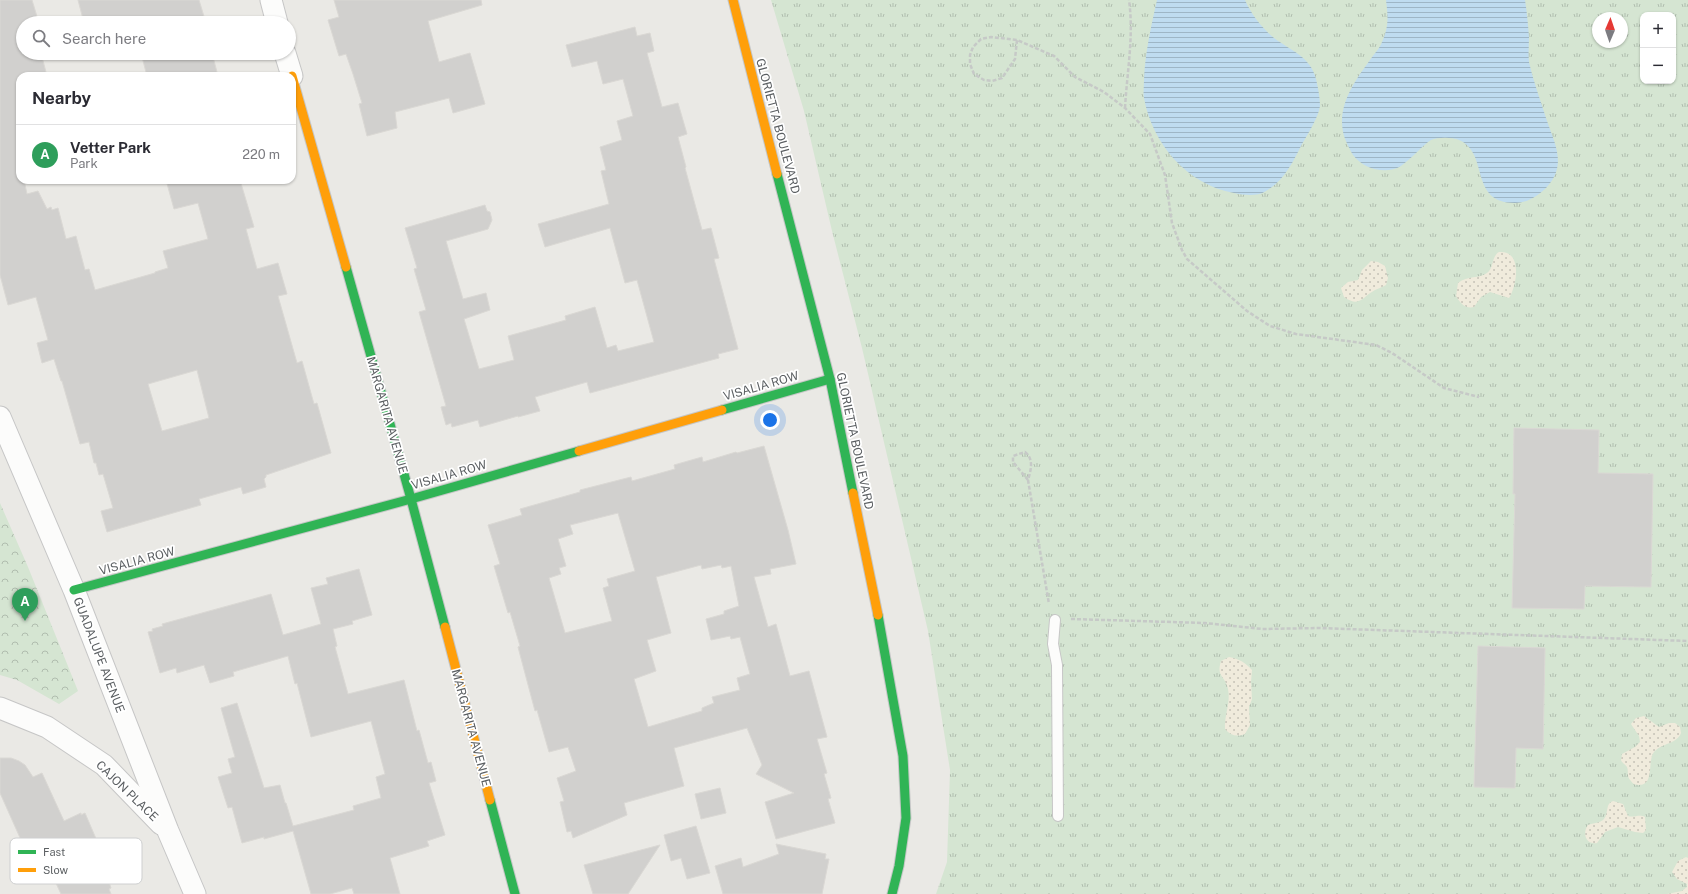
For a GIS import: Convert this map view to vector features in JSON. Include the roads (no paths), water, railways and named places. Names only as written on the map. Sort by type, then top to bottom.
[{"type":"street","points":[[270,0],[275,16]]},
{"type":"street","name":"GLORIETTA BOULEVARD","points":[[732,0],[830,379],[873,589],[903,756],[906,818],[899,866],[892,894]]},
{"type":"street","name":"MARGARITA AVENUE","points":[[287,60],[291,72]]},
{"type":"street","name":"MARGARITA AVENUE","points":[[296,90],[411,499],[515,894]]},
{"type":"street","name":"VISALIA ROW","points":[[74,590],[411,499],[830,379]]},
{"type":"street","name":"GUADALUPE AVENUE","points":[[0,417],[74,590],[168,831],[195,894]]},
{"type":"street","name":"CAJON PLACE","points":[[0,708],[47,727],[104,766],[168,831]]},
{"type":"lane","points":[[1055,620],[1053,644],[1057,665],[1058,816]]},
{"type":"water","points":[[1157,0],[1245,0],[1254,16],[1265,30],[1274,38],[1293,50],[1310,65],[1317,82],[1320,100],[1318,115],[1283,176],[1266,191],[1255,195],[1234,193],[1201,181],[1174,159],[1155,131],[1148,115],[1144,92],[1147,50]]},
{"type":"water","points":[[1386,0],[1525,0],[1529,37],[1529,62],[1558,154],[1557,171],[1547,187],[1540,193],[1519,203],[1500,201],[1491,195],[1485,186],[1474,155],[1468,146],[1453,138],[1431,140],[1401,166],[1395,169],[1382,170],[1369,167],[1357,160],[1353,155],[1344,136],[1342,125],[1344,105],[1353,86],[1380,46],[1384,37],[1387,21]]},
{"type":"place","name":"Vetter Park","points":[[25,621]]}]
